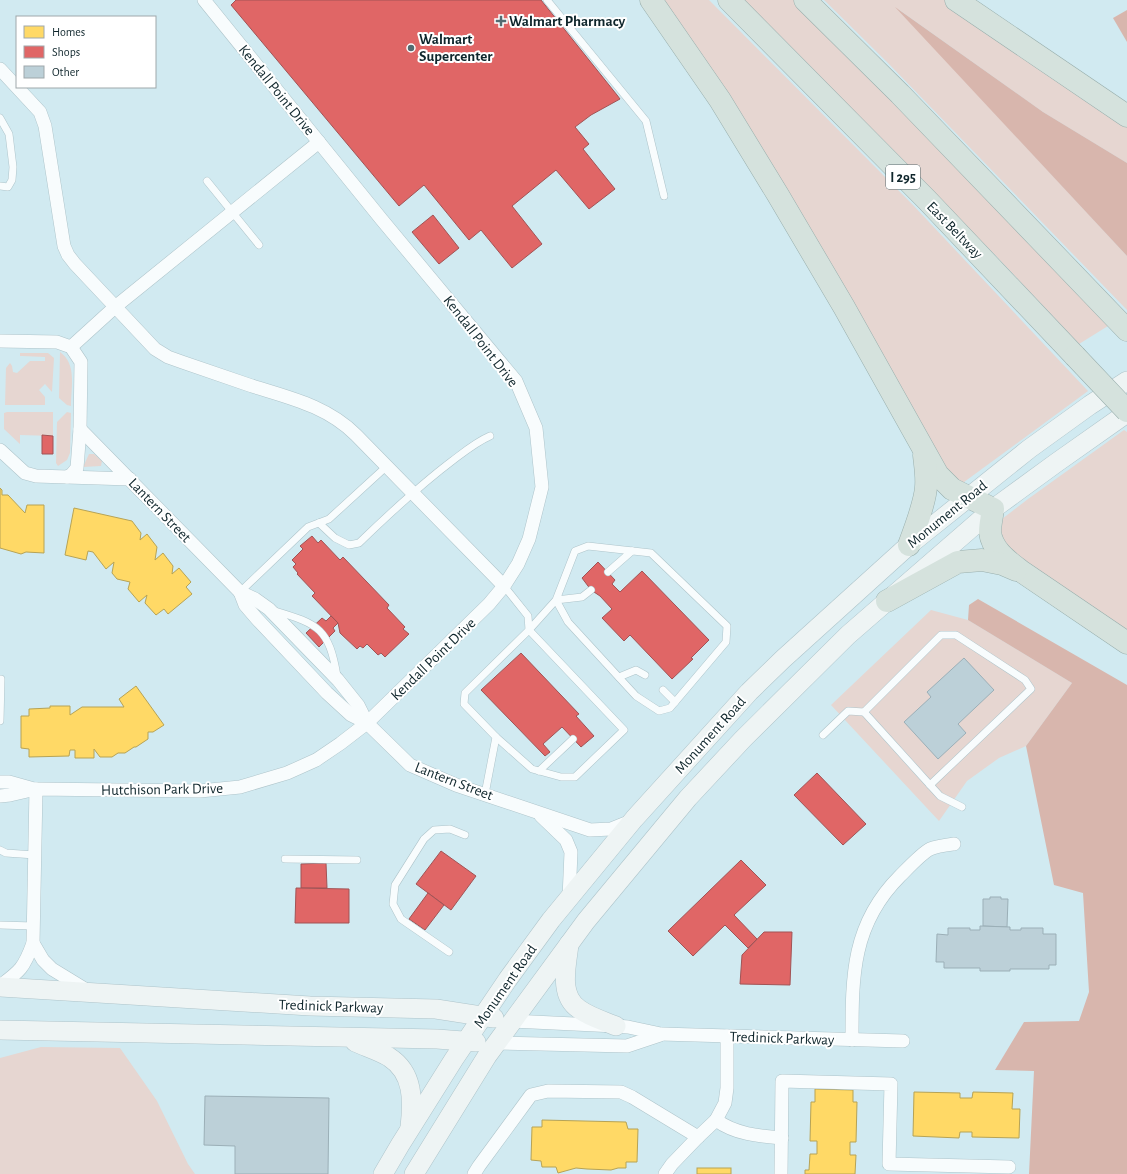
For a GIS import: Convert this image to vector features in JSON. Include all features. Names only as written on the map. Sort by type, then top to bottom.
[{"type":"highway","points":[[651,0],[720,100],[774,188],[844,307],[938,475],[952,489],[993,509],[990,532],[995,546],[1005,559],[1127,643]]},
{"type":"highway","name":"East Beltway","points":[[729,0],[927,200],[1076,356],[1127,412]]},
{"type":"highway","points":[[805,0],[900,94],[1124,328]]},
{"type":"highway","points":[[956,0],[1127,116]]},
{"type":"highway","points":[[909,544],[916,527],[926,487],[926,467],[922,446]]},
{"type":"highway","points":[[887,601],[958,562],[982,560],[1002,564],[1021,571]]},
{"type":"main road","name":"Monument Road","points":[[384,1174],[410,1129],[483,1016],[551,920],[634,819],[749,692],[800,643],[909,544],[1029,449],[1127,381]]},
{"type":"main road","name":"Monument Road","points":[[414,1174],[496,1043],[570,942],[613,887],[688,798],[743,739],[848,635],[993,509],[1061,458],[1127,412]]},
{"type":"main road","points":[[570,942],[565,977],[567,992],[572,1003],[578,1009],[587,1014],[616,1026]]},
{"type":"main road","name":"Tredinick Parkway","points":[[0,986],[310,1006],[436,1009],[512,1021]]},
{"type":"main road","name":"Tredinick Parkway","points":[[0,1030],[436,1039],[496,1043]]},
{"type":"main road","points":[[344,1038],[389,1057],[404,1071],[409,1082],[411,1095],[412,1109],[410,1129]]},
{"type":"street","name":"Kendall Point Drive","points":[[204,0],[516,381],[536,428],[542,487],[529,540],[518,564],[504,586],[489,604],[367,723]]},
{"type":"street","points":[[0,69],[16,86]]},
{"type":"street","points":[[18,88],[40,112],[45,126],[64,246],[68,255],[114,307],[155,349],[168,357],[292,398],[320,409],[337,419],[354,433],[504,586]]},
{"type":"street","points":[[71,347],[114,307],[319,142]]},
{"type":"street","points":[[0,342],[57,342],[71,347],[81,362],[80,429],[77,468],[67,477]]},
{"type":"street","name":"Lantern Street","points":[[80,429],[240,592],[255,599],[269,609],[338,680],[358,705],[367,723]]},
{"type":"street","points":[[0,450],[25,474],[36,476],[130,479]]},
{"type":"street","name":"Lantern Street","points":[[240,592],[245,605],[257,619],[328,693],[351,715],[367,723],[410,765],[456,785],[590,830],[611,829],[634,819]]},
{"type":"street","name":"Hutchison Park Drive","points":[[0,796],[36,789],[200,791],[240,787],[287,773],[316,760],[367,723]]},
{"type":"street","name":"Hutchison Park Drive","points":[[0,782],[9,782],[36,789]]},
{"type":"street","points":[[0,986],[19,971],[26,961],[33,944],[36,789]]},
{"type":"street","points":[[533,810],[566,840],[571,852],[569,899]]},
{"type":"street","points":[[852,1040],[852,988],[860,941],[871,913],[887,889],[930,849],[954,844]]},
{"type":"street","points":[[33,944],[43,960],[52,969],[89,991]]},
{"type":"street","name":"Tredinick Parkway","points":[[512,1021],[628,1027],[661,1034],[903,1041]]},
{"type":"street","name":"Tredinick Parkway","points":[[496,1043],[627,1046],[661,1034]]},
{"type":"street","points":[[665,1174],[672,1164],[716,1120],[725,1103],[727,1036]]},
{"type":"street","points":[[781,1174],[782,1081],[891,1084],[889,1164],[932,1169],[1009,1167]]},
{"type":"street","points":[[474,1174],[531,1095],[548,1091],[621,1092],[632,1097],[698,1137]]},
{"type":"street","points":[[716,1120],[724,1126],[745,1134],[782,1138]]},
{"type":"lane","points":[[548,0],[646,121],[664,196]]},
{"type":"lane","points":[[0,118],[9,134],[13,167],[12,180],[8,187],[0,186]]},
{"type":"lane","points":[[207,181],[259,245]]},
{"type":"lane","points":[[319,523],[335,538],[349,545],[359,543],[412,492],[479,440],[490,436]]},
{"type":"lane","points":[[240,592],[308,527],[328,520],[387,466]]},
{"type":"lane","points":[[504,586],[528,616],[529,630],[624,730],[575,778],[561,777],[532,769],[496,737],[464,704],[465,693],[529,630],[556,600],[575,551],[588,546],[651,553],[727,626],[726,642],[670,708],[659,711],[636,696],[568,622],[556,600]]},
{"type":"lane","points":[[608,572],[632,551]]},
{"type":"lane","points":[[556,600],[582,597],[591,590]]},
{"type":"lane","points":[[269,609],[300,618],[313,625],[327,640],[333,656],[338,680]]},
{"type":"lane","points":[[864,712],[941,635],[956,635],[1025,680],[1031,689],[930,785]]},
{"type":"lane","points":[[619,677],[636,670],[645,675]]},
{"type":"lane","points":[[0,721],[1,679]]},
{"type":"lane","points":[[664,690],[675,702]]},
{"type":"lane","points":[[823,735],[848,711],[864,712],[940,796],[962,807]]},
{"type":"lane","points":[[485,794],[496,737]]},
{"type":"lane","points":[[539,771],[573,739]]},
{"type":"lane","points":[[449,952],[401,919],[393,904],[395,885],[424,839],[434,830],[450,829],[465,835]]},
{"type":"lane","points":[[0,850],[6,853],[35,855]]},
{"type":"lane","points":[[285,859],[356,860]]},
{"type":"lane","points":[[0,925],[34,926]]},
{"type":"shaded area","points":[[656,0],[709,0],[913,205],[1088,391],[960,485],[954,482]]},
{"type":"shaded area","points":[[740,0],[795,0],[1108,326],[1079,344],[996,256]]},
{"type":"shaded area","points":[[824,0],[946,0],[1127,122],[1127,163],[1043,112],[898,9],[1127,256],[1127,310],[888,63]]},
{"type":"shaded area","points":[[895,7],[1043,112],[1127,163],[1127,256]]},
{"type":"shaded area","points":[[1127,10],[1127,42],[1113,18]]},
{"type":"shaded area","points":[[60,352],[69,363],[71,369],[71,406],[67,405],[59,398]]},
{"type":"shaded area","points":[[20,353],[48,353],[54,358],[52,392],[45,384],[39,390],[45,397],[45,405],[5,405],[6,368],[10,363],[13,372],[17,373],[30,361],[45,361],[45,357],[20,356]]},
{"type":"shaded area","points":[[53,412],[53,436],[20,435],[20,444],[4,429],[4,413]]},
{"type":"shaded area","points":[[67,412],[71,413],[70,453],[67,460],[58,466],[56,463],[57,422]]},
{"type":"shaded area","points":[[1124,430],[1127,432],[1127,636],[1003,546],[998,524],[1002,519],[1028,499]]},
{"type":"shaded area","points":[[89,454],[94,454],[102,461],[101,466],[83,467]]},
{"type":"shaded area","points":[[978,599],[1127,685],[1127,1174],[1029,1174],[1034,1071],[995,1070],[1024,1022],[1079,1021],[1089,992],[1083,893],[1054,885],[1026,746],[1072,683],[968,620],[969,605]]},
{"type":"shaded area","points":[[931,610],[968,620],[1072,683],[1026,746],[999,758],[967,781],[939,821],[831,705]]},
{"type":"shaded area","points":[[41,1047],[120,1048],[157,1101],[188,1164],[195,1174],[0,1174],[0,1058]]},
{"type":"building: Homes","points":[[0,488],[2,490],[2,495],[8,495],[25,513],[27,505],[44,505],[44,553],[26,552],[21,554],[0,548]]},
{"type":"building: Homes","points":[[74,508],[132,521],[141,533],[140,540],[147,534],[157,547],[155,560],[163,553],[173,566],[172,574],[179,568],[191,582],[186,587],[192,594],[168,614],[164,609],[156,615],[145,603],[147,595],[139,602],[128,589],[130,582],[117,579],[112,573],[114,562],[106,569],[93,552],[88,551],[86,560],[65,555]]},
{"type":"building: Homes","points":[[136,686],[164,725],[153,732],[148,732],[148,739],[125,753],[118,753],[112,757],[100,757],[94,749],[94,758],[75,758],[75,750],[70,750],[69,756],[29,757],[29,749],[21,748],[21,716],[29,716],[29,709],[50,708],[50,706],[70,706],[70,715],[82,707],[124,707],[119,699]]},
{"type":"building: Homes","points":[[815,1089],[853,1090],[853,1102],[857,1102],[856,1142],[850,1142],[850,1155],[856,1155],[855,1174],[805,1174],[805,1170],[809,1170],[810,1154],[817,1154],[817,1141],[810,1141],[811,1102],[815,1102]]},
{"type":"building: Homes","points":[[914,1092],[960,1093],[960,1098],[972,1098],[973,1092],[1013,1093],[1012,1109],[1020,1109],[1019,1138],[972,1137],[972,1132],[960,1132],[959,1138],[913,1136]]},
{"type":"building: Homes","points":[[542,1120],[626,1122],[628,1129],[638,1129],[637,1162],[626,1162],[626,1168],[611,1170],[576,1168],[558,1173],[556,1167],[542,1167],[541,1161],[531,1160],[532,1127],[542,1127]]},
{"type":"building: Homes","points":[[697,1168],[731,1168],[731,1174],[697,1174]]},
{"type":"building: Shops","points":[[236,0],[541,0],[620,99],[591,115],[575,127],[589,144],[583,149],[615,189],[589,209],[556,170],[512,206],[542,244],[512,268],[481,230],[469,240],[424,185],[399,206],[231,5]]},
{"type":"building: Shops","points":[[433,215],[459,248],[439,264],[412,232]]},
{"type":"building: Shops","points":[[42,435],[53,436],[53,454],[42,454]]},
{"type":"building: Shops","points":[[312,536],[318,543],[321,540],[340,560],[343,557],[389,605],[387,608],[405,627],[403,629],[409,634],[385,657],[381,653],[378,655],[367,644],[363,648],[360,646],[357,649],[340,633],[338,623],[312,596],[315,593],[297,574],[298,573],[293,567],[296,564],[292,560],[303,549],[300,546]]},
{"type":"building: Shops","points":[[598,562],[615,580],[612,584],[620,592],[642,571],[709,640],[691,658],[693,659],[672,679],[630,635],[624,641],[602,618],[612,609],[600,596],[591,590],[582,578]]},
{"type":"building: Shops","points":[[331,616],[338,623],[333,628],[335,631],[319,647],[306,633],[322,618],[326,621]]},
{"type":"building: Shops","points":[[521,653],[579,714],[576,716],[594,736],[581,747],[562,727],[543,744],[550,752],[545,756],[481,690]]},
{"type":"building: Shops","points":[[817,773],[866,824],[843,845],[794,795]]},
{"type":"building: Shops","points":[[441,851],[476,876],[451,910],[416,884]]},
{"type":"building: Shops","points":[[741,860],[766,885],[734,915],[757,939],[748,948],[725,925],[693,956],[668,931]]},
{"type":"building: Shops","points":[[326,863],[327,888],[301,888],[301,864]]},
{"type":"building: Shops","points":[[296,888],[349,889],[349,923],[295,923]]},
{"type":"building: Shops","points":[[428,893],[444,905],[425,930],[409,919]]},
{"type":"building: Shops","points":[[764,932],[792,932],[790,985],[740,984],[742,955]]},
{"type":"building: Other","points":[[964,658],[994,690],[958,724],[966,733],[938,759],[904,722],[931,697],[927,692]]},
{"type":"building: Other","points":[[990,897],[1001,897],[1001,899],[1008,899],[1007,927],[983,926],[983,899],[990,899]]},
{"type":"building: Other","points":[[980,926],[1010,927],[1010,930],[1021,930],[1021,928],[1043,928],[1043,934],[1056,934],[1056,965],[1049,965],[1049,969],[980,971],[980,968],[944,968],[944,962],[936,962],[937,934],[948,935],[948,928],[970,928],[970,930],[980,930]]},
{"type":"building: Other","points":[[205,1096],[329,1098],[328,1174],[235,1174],[235,1146],[204,1145]]},
{"type":"place","name":"Walmart Pharmacy","points":[[501,21]]},
{"type":"place","name":"Walmart Supercenter","points":[[411,48]]}]
